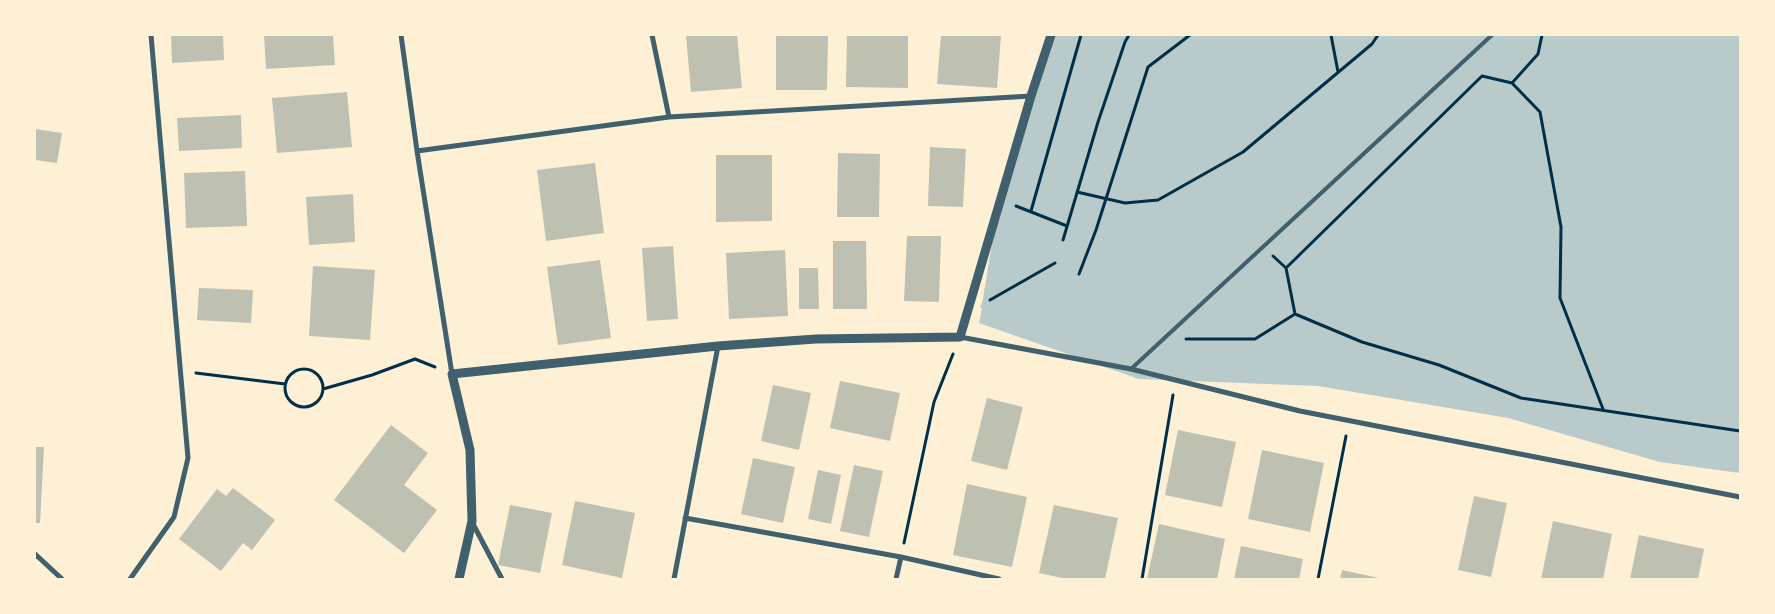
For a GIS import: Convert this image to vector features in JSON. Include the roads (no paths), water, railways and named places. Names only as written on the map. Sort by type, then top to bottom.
[{"type":"street","points":[[130,579],[174,517],[188,458],[151,35]]},
{"type":"street","points":[[401,35],[452,374],[470,450],[472,521],[460,579]]},
{"type":"street","points":[[652,35],[669,117]]},
{"type":"street","points":[[960,337],[1051,35]]},
{"type":"street","points":[[417,151],[669,117],[1032,96]]},
{"type":"street","points":[[452,374],[718,346],[816,339],[960,337],[1131,369],[1300,411],[1740,497]]},
{"type":"street","points":[[674,579],[718,346]]},
{"type":"street","points":[[685,518],[901,557],[999,579]]},
{"type":"street","points":[[472,521],[502,579]]},
{"type":"street","points":[[35,554],[62,579]]},
{"type":"street","points":[[896,579],[901,557]]},
{"type":"lane","points":[[1131,369],[1492,35]]}]
